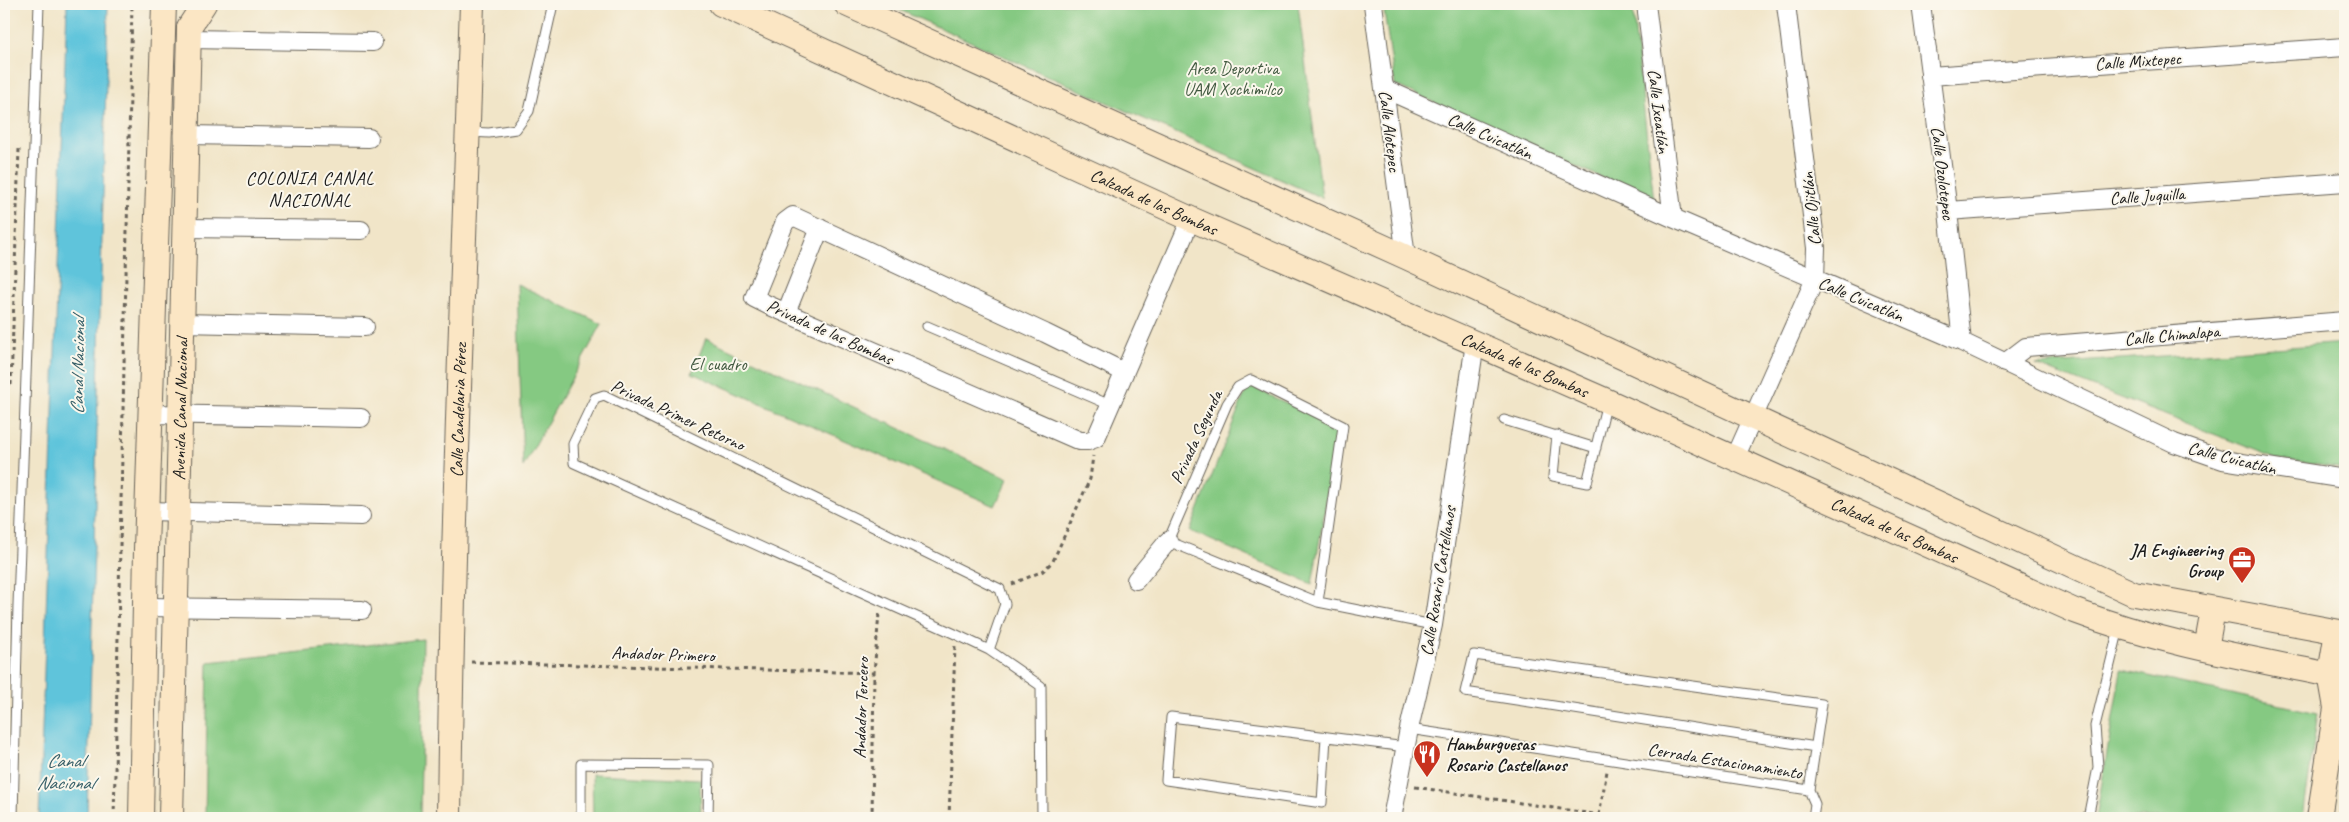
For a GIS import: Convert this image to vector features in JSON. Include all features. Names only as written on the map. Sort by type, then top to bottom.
[{"type":"main road","name":"Avenida Canal Nacional","points":[[141,818],[147,511],[164,4]]},
{"type":"main road","name":"Avenida Canal Nacional","points":[[170,818],[189,27],[204,4]]},
{"type":"main road","name":"Calle Candelaria Pérez","points":[[449,818],[461,276],[472,4]]},
{"type":"main road","name":"Calzada de las Bombas","points":[[721,4],[1191,219],[1607,401],[2075,612],[2119,628],[2206,649],[2337,676]]},
{"type":"main road","points":[[846,4],[1406,257],[2134,594],[2341,632],[2336,708],[2319,818]]},
{"type":"main road","points":[[2206,649],[2213,610]]},
{"type":"street","name":"Calle Alotepec","points":[[1373,4],[1406,257]]},
{"type":"street","name":"Calle Ixcatlán","points":[[1646,4],[1672,218]]},
{"type":"street","name":"Calle Ojitlán","points":[[1735,458],[1815,279],[1816,248],[1786,4]]},
{"type":"street","name":"Calle Ozolotepec","points":[[1921,4],[1948,211],[1962,342]]},
{"type":"street","points":[[189,39],[373,42]]},
{"type":"street","name":"Calle Mixtepec","points":[[1930,76],[2345,47]]},
{"type":"street","name":"Calle Cuicatlán","points":[[1385,89],[1672,218],[1962,342],[2174,443],[2223,460],[2345,479]]},
{"type":"street","points":[[187,135],[370,138]]},
{"type":"street","name":"Calle Juquilla","points":[[1948,211],[2345,182]]},
{"type":"street","name":"Privada de las Bombas","points":[[1096,438],[1080,441],[786,313],[754,298],[756,290],[785,222],[793,216],[1124,372]]},
{"type":"street","points":[[1096,438],[1191,219]]},
{"type":"street","points":[[184,228],[361,230]]},
{"type":"street","points":[[786,313],[820,228]]},
{"type":"street","name":"Calle Chimalapa","points":[[2005,363],[2026,347],[2345,321]]},
{"type":"street","points":[[182,323],[365,327]]},
{"type":"street","name":"Calle Rosario Castellanos","points":[[1392,818],[1433,624],[1474,342]]},
{"type":"street","points":[[150,414],[361,418]]},
{"type":"street","points":[[147,511],[361,516]]},
{"type":"street","points":[[1136,580],[1168,541]]},
{"type":"street","points":[[145,607],[362,610]]},
{"type":"lane","points":[[13,818],[18,596],[39,4]]},
{"type":"lane","points":[[468,132],[489,133],[516,129],[529,111],[553,4]]},
{"type":"lane","points":[[927,326],[1110,404]]},
{"type":"lane","name":"Privada Segunda","points":[[1168,541],[1227,404],[1238,387],[1251,380],[1343,426],[1318,602]]},
{"type":"lane","name":"Privada Primer Retorno","points":[[1000,589],[604,395],[594,398],[573,444],[574,462],[955,634],[989,650],[1025,673],[1041,686],[1042,818]]},
{"type":"lane","points":[[1557,435],[1552,476],[1587,483],[1607,401]]},
{"type":"lane","points":[[1504,420],[1596,448]]},
{"type":"lane","points":[[1168,541],[1318,602],[1433,624]]},
{"type":"lane","points":[[989,650],[1005,604],[1000,589]]},
{"type":"lane","points":[[2088,818],[2095,793],[2098,767],[2094,726],[2119,628]]},
{"type":"lane","name":"Cerrada Estacionamiento","points":[[1410,729],[1809,790],[1816,747],[1822,704],[1474,654],[1465,692],[1816,747]]},
{"type":"lane","points":[[1326,737],[1322,803],[1166,780],[1171,717],[1406,747]]},
{"type":"lane","points":[[580,818],[581,764],[709,765],[708,818]]},
{"type":"lane","points":[[1809,790],[1815,804],[1813,818]]},
{"type":"path","points":[[114,818],[132,4]]},
{"type":"path","points":[[1000,589],[1043,571],[1053,561],[1090,479],[1096,438]]},
{"type":"path","name":"Andador Tercero","points":[[872,818],[874,673],[880,599]]},
{"type":"path","points":[[949,818],[955,634]]},
{"type":"path","name":"Andador Primero","points":[[451,661],[874,673]]},
{"type":"path","points":[[1599,815],[1609,760]]},
{"type":"path","points":[[1399,784],[1620,818]]},
{"type":"green space","name":"Area Deportiva UAM Xochimilco","points":[[886,4],[1298,4],[1322,198]]},
{"type":"green space","points":[[1383,4],[1632,4],[1654,201],[1395,85]]},
{"type":"green space","points":[[517,284],[602,324],[523,467]]},
{"type":"green space","name":"El cuadro","points":[[706,338],[1008,479],[995,506],[692,373]]},
{"type":"green space","points":[[2345,343],[2345,469],[2278,459],[2036,365]]},
{"type":"green space","points":[[1248,385],[1339,428],[1312,584],[1190,531]]},
{"type":"green space","points":[[423,639],[420,818],[205,818],[208,662]]},
{"type":"green space","points":[[2121,670],[2318,713],[2303,818],[2096,818]]},
{"type":"green space","points":[[592,774],[700,779],[701,818],[593,818]]},
{"type":"water","name":"Canal Nacional","points":[[67,4],[108,4],[87,818],[39,818]]},
{"type":"place","name":"JA Engineering Group","points":[[2242,584]]},
{"type":"place","name":"Hamburguesas Rosario Castellanos","points":[[1427,778]]},
{"type":"district","name":"COLONIA CANAL NACIONAL","points":[[310,188]]}]
